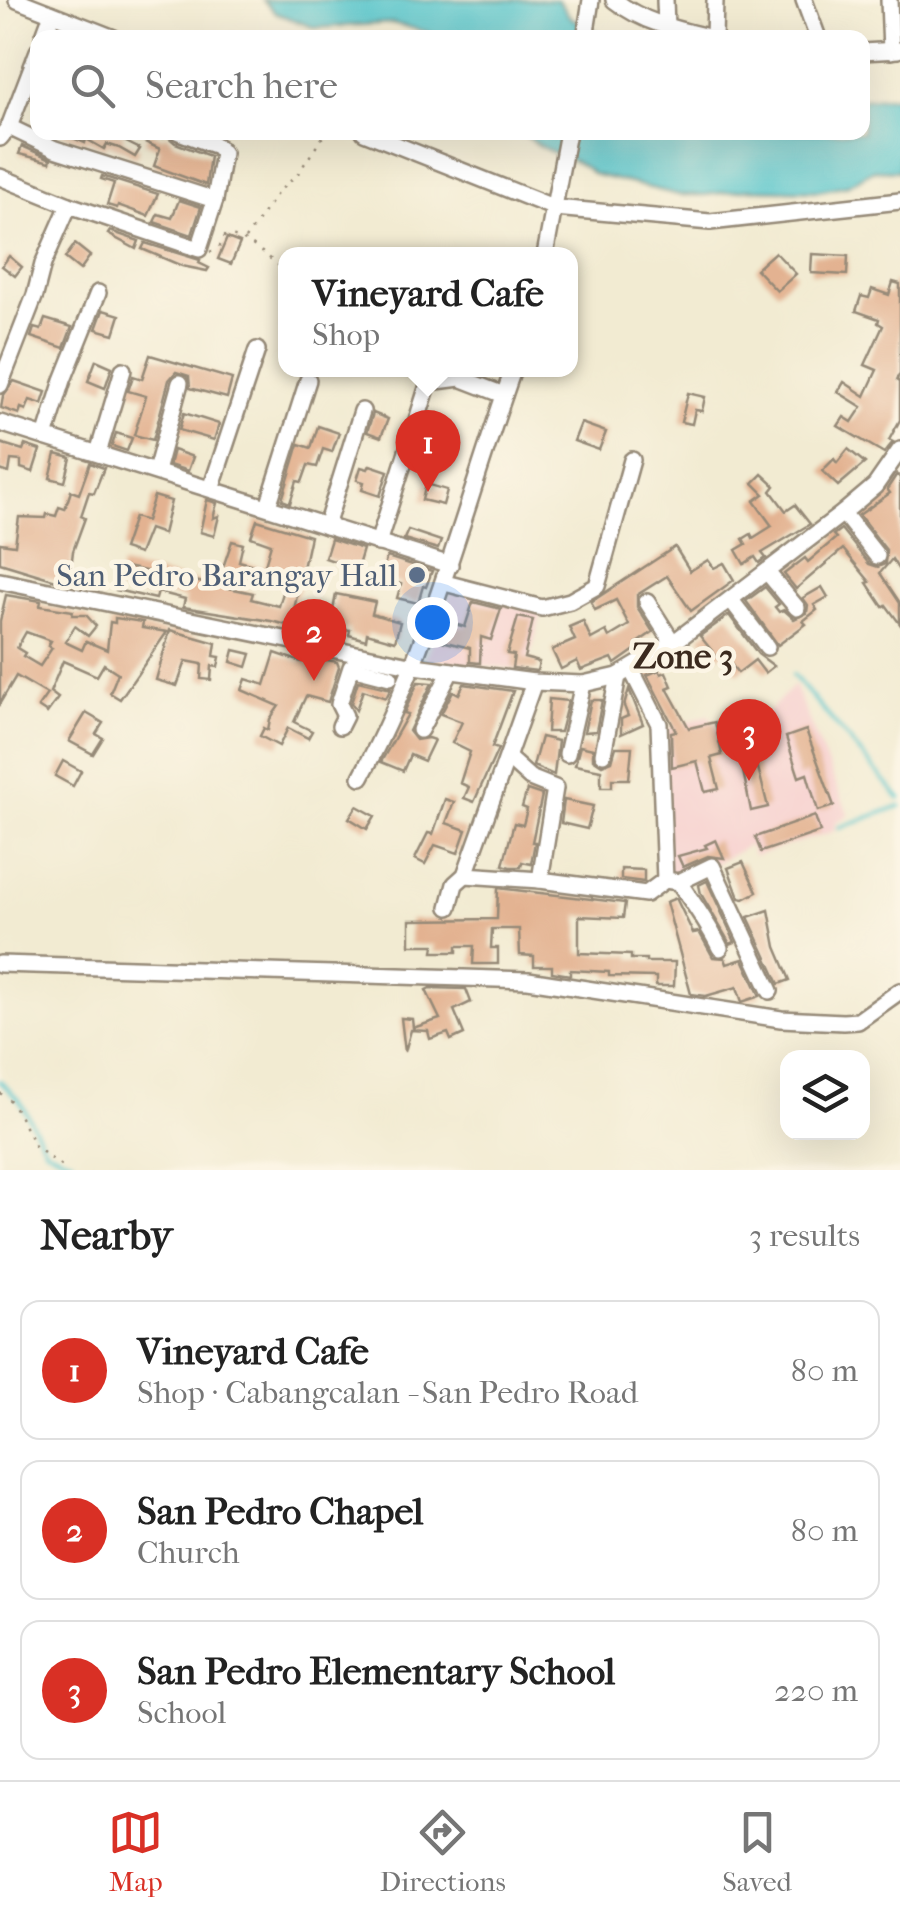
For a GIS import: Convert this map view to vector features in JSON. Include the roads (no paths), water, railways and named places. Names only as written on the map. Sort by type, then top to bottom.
[{"type":"street","points":[[17,0],[93,30]]},
{"type":"street","points":[[586,30],[591,0]]},
{"type":"street","points":[[614,0],[636,14],[682,30]]},
{"type":"street","points":[[665,0],[666,26]]},
{"type":"street","points":[[714,30],[715,0]]},
{"type":"street","points":[[804,0],[815,30]]},
{"type":"street","points":[[870,52],[895,50],[889,0]]},
{"type":"street","points":[[46,30],[52,14]]},
{"type":"street","points":[[30,86],[5,133],[215,200]]},
{"type":"street","points":[[0,176],[70,205],[199,248],[215,200],[223,152],[201,140]]},
{"type":"street","points":[[386,140],[556,202],[710,222],[900,201]]},
{"type":"street","points":[[546,247],[567,140]]},
{"type":"street","points":[[0,386],[43,264],[70,205]]},
{"type":"street","points":[[45,437],[98,293]]},
{"type":"street","points":[[211,489],[257,350]]},
{"type":"street","points":[[98,454],[123,370]]},
{"type":"street","points":[[361,776],[389,726],[414,666],[445,583],[510,377]]},
{"type":"street","points":[[378,543],[430,382],[460,378],[504,395]]},
{"type":"street","points":[[268,506],[308,380]]},
{"type":"street","points":[[156,472],[180,383]]},
{"type":"street","points":[[326,526],[362,411]]},
{"type":"street","points":[[0,423],[450,565]]},
{"type":"street","points":[[340,726],[345,716],[339,704],[351,668],[414,666],[534,682],[583,684],[624,672],[674,643],[843,513],[874,486],[900,450]]},
{"type":"street","points":[[445,583],[542,608],[570,601],[598,586],[632,460]]},
{"type":"street","points":[[843,513],[877,556]]},
{"type":"street","points":[[768,572],[797,608]]},
{"type":"street","points":[[0,581],[382,670]]},
{"type":"street","points":[[731,600],[767,646]]},
{"type":"street","points":[[647,602],[674,643]]},
{"type":"street","points":[[420,730],[451,671]]},
{"type":"street","points":[[603,754],[624,672]]},
{"type":"street","points":[[624,672],[659,724],[672,881],[702,911],[720,948]]},
{"type":"street","points":[[449,908],[455,884],[465,875],[534,682]]},
{"type":"street","points":[[567,754],[583,684]]},
{"type":"street","points":[[509,758],[530,778],[554,788],[540,880]]},
{"type":"street","points":[[465,875],[646,894],[712,866],[770,991]]},
{"type":"street","points":[[0,964],[510,979],[781,1019],[843,1022],[858,1021],[900,991]]},
{"type":"water","points":[[263,0],[558,0],[570,17],[593,30],[419,30],[392,23],[315,28],[275,13]]},
{"type":"water","points":[[900,96],[900,171],[874,170],[848,185],[818,191],[749,189],[679,195],[593,174],[531,140],[870,140],[870,98]]},
{"type":"waterway","points":[[793,675],[900,799]]},
{"type":"waterway","points":[[839,828],[900,806]]},
{"type":"waterway","points":[[0,1081],[20,1101],[46,1150],[71,1160],[77,1170]]},
{"type":"place","name":"Vineyard Cafe","points":[[428,492]]},
{"type":"place","name":"San Pedro Barangay Hall","points":[[417,575]]},
{"type":"place","name":"San Pedro Chapel","points":[[314,681]]},
{"type":"place","name":"San Pedro Elementary School","points":[[749,781]]},
{"type":"district","name":"Zone 3","points":[[683,656]]}]
